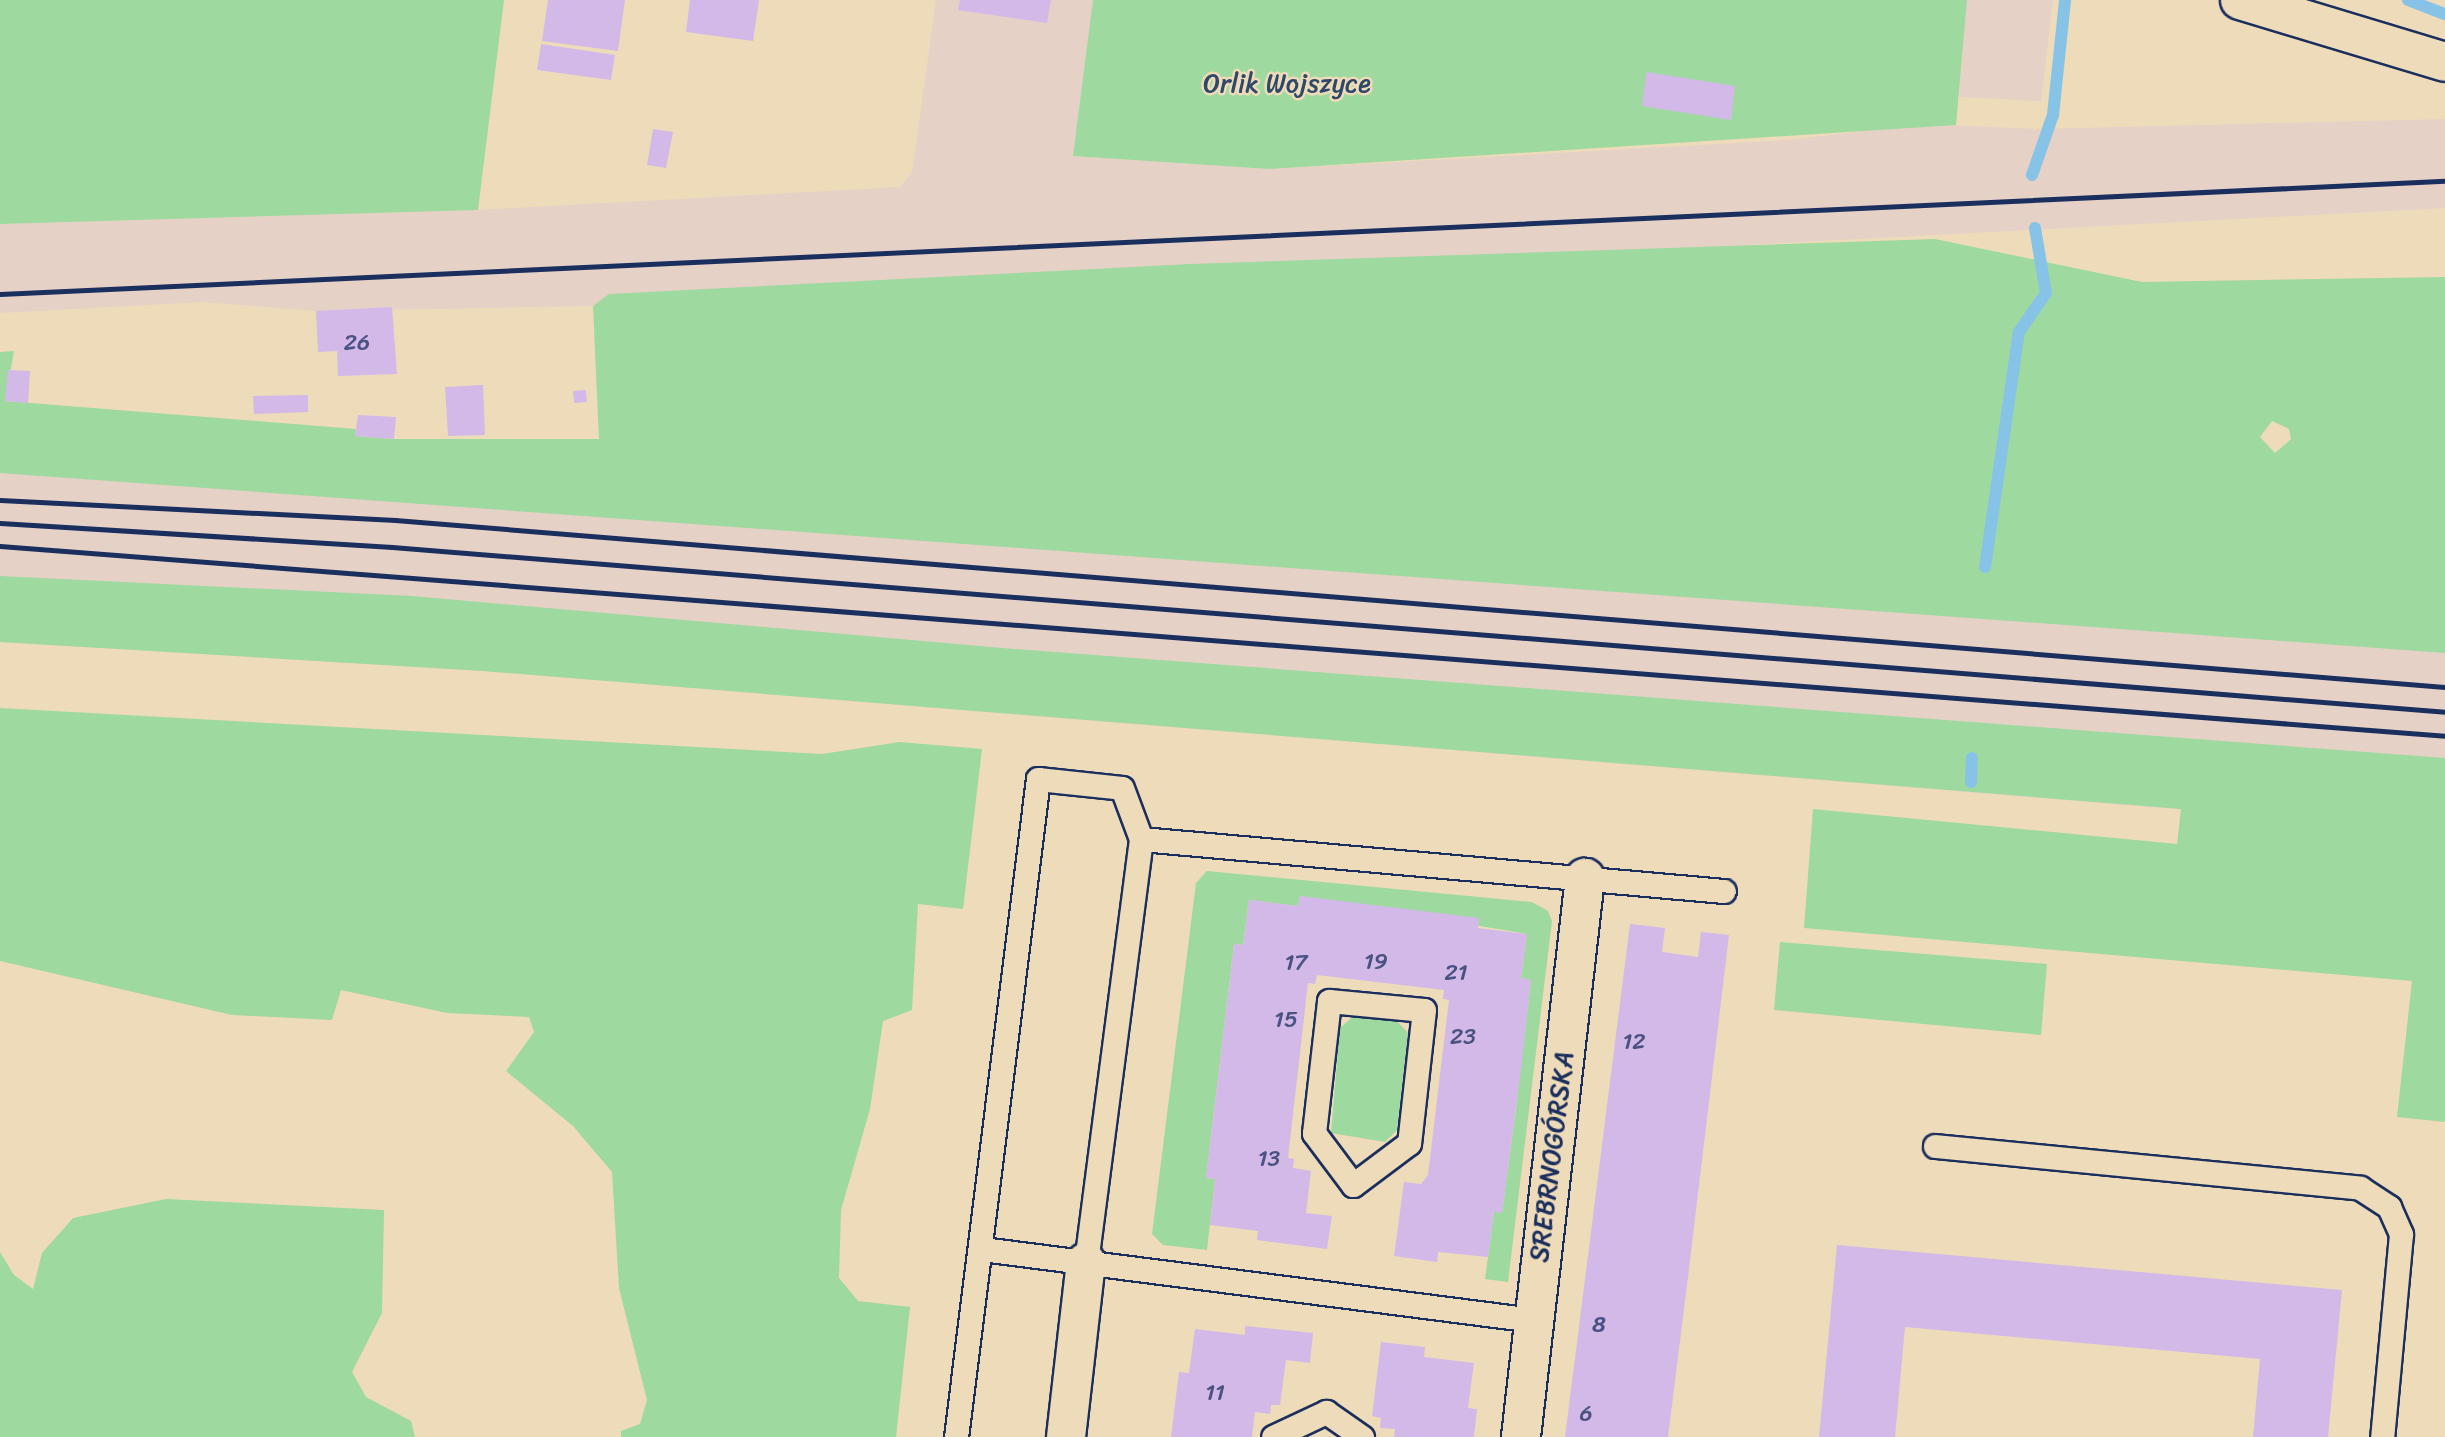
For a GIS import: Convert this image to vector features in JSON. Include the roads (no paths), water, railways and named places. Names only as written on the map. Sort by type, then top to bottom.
[{"type":"street","points":[[2240,0],[2445,62]]},
{"type":"street","name":"SREBRNOGÓRSKA","points":[[1521,1437],[1585,877]]},
{"type":"street","points":[[1066,1437],[1086,1262]]},
{"type":"lane","points":[[956,1437],[982,1250],[1038,779],[1122,788],[1141,839],[1086,1262]]},
{"type":"lane","points":[[1141,839],[1724,891]]},
{"type":"lane","points":[[1328,1001],[1424,1010],[1409,1143],[1353,1185],[1314,1133],[1328,1001]]},
{"type":"lane","points":[[1935,1146],[2360,1188],[2389,1207],[2401,1234],[2382,1437]]},
{"type":"lane","points":[[982,1250],[1533,1320]]},
{"type":"lane","points":[[1273,1437],[1326,1412],[1362,1437]]},
{"type":"waterway","points":[[2032,175],[2053,115],[2065,0]]},
{"type":"waterway","points":[[2408,0],[2445,14]]},
{"type":"waterway","points":[[1985,567],[2019,332],[2046,293],[2035,228]]},
{"type":"waterway","points":[[1971,782],[1972,758]]},
{"type":"railway","points":[[0,294],[2445,181]]},
{"type":"railway","points":[[0,500],[395,520],[2445,687]]},
{"type":"railway","points":[[0,523],[392,547],[2445,712]]},
{"type":"railway","points":[[0,546],[2445,736]]},
{"type":"park label","name":"Orlik Wojszyce","points":[[1287,84]]}]
